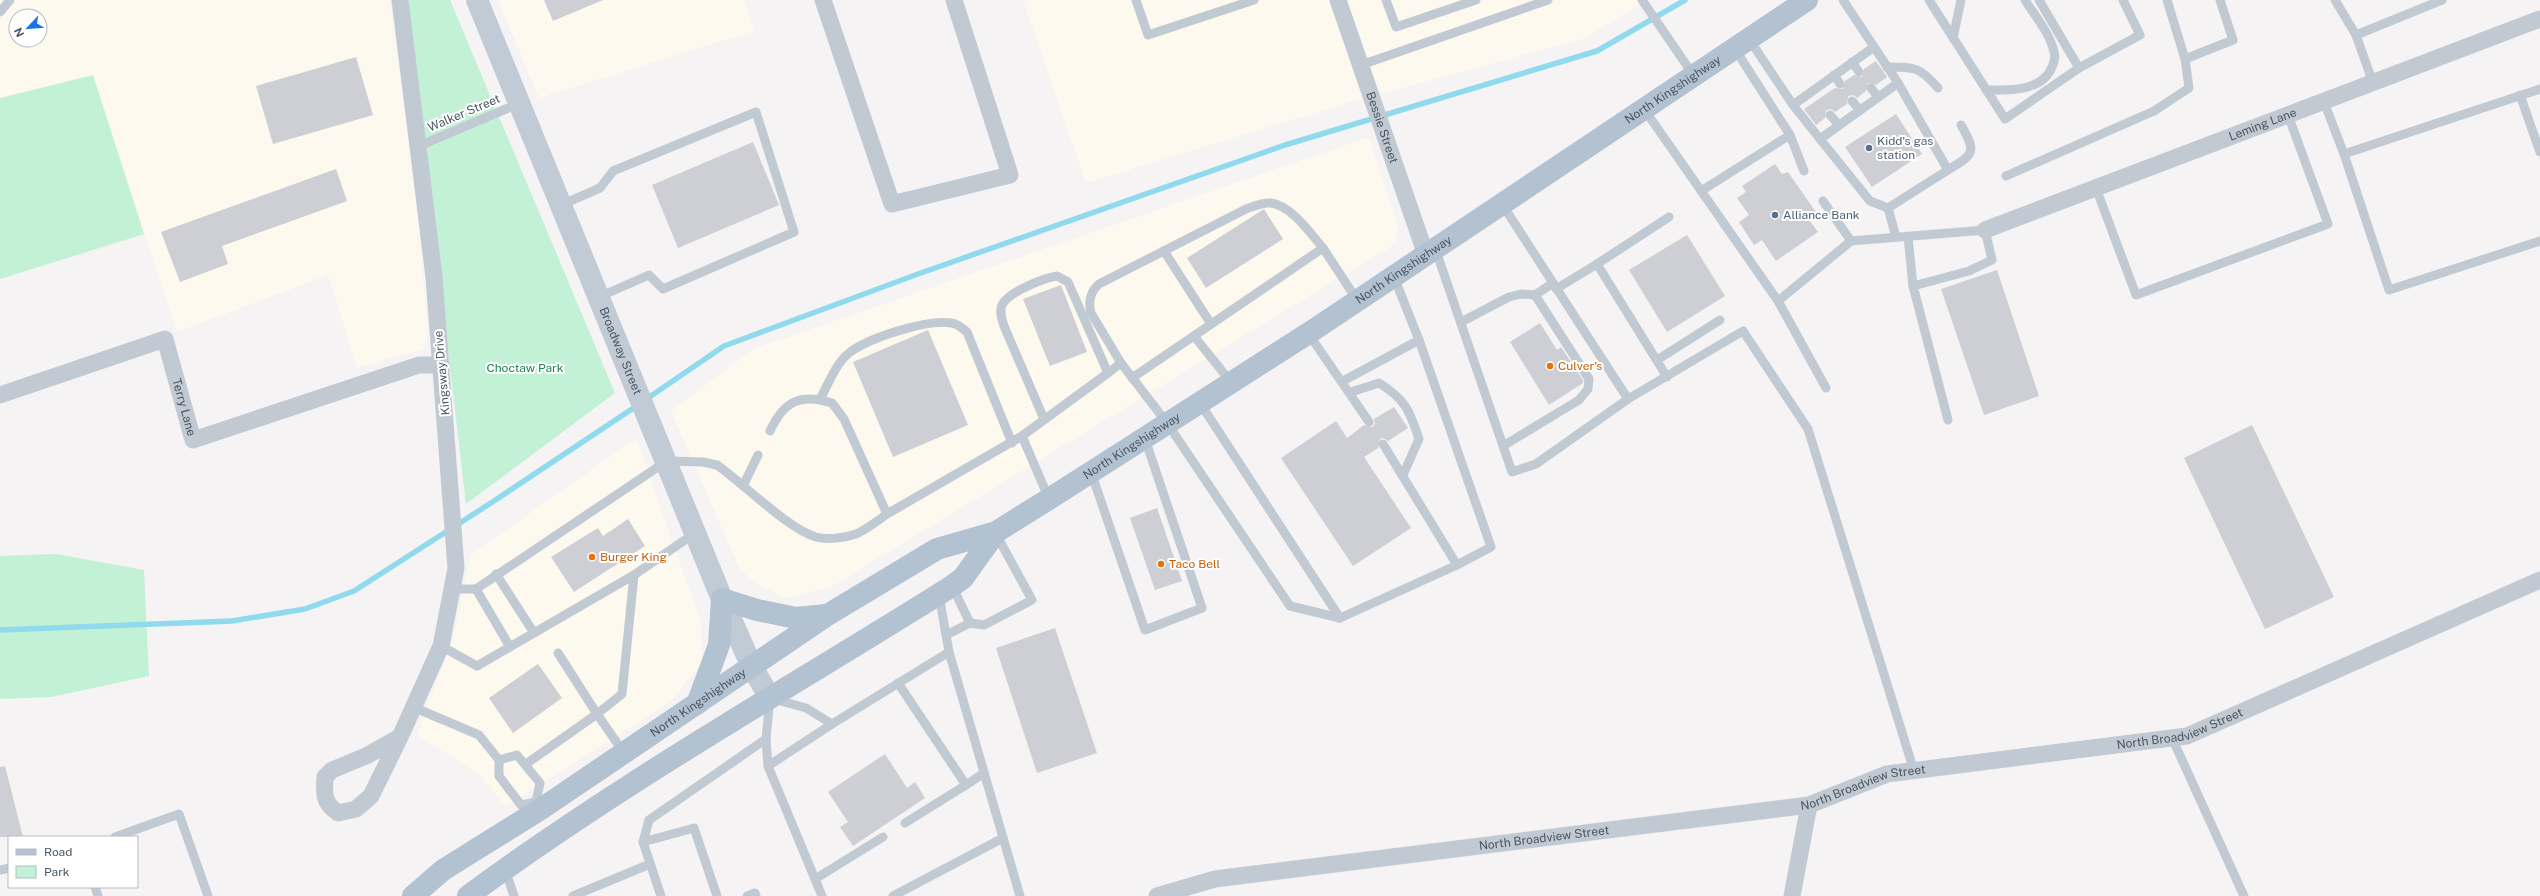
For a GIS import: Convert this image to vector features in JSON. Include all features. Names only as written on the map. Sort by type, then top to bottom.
[{"type":"main road","name":"Broadway Street","points":[[477,0],[659,440],[722,599],[752,666],[770,698]]},
{"type":"main road","name":"North Kingshighway","points":[[414,896],[443,870],[539,805],[624,753],[829,614],[937,549],[996,532],[1049,499],[1394,276],[1807,0]]},
{"type":"main road","name":"North Kingshighway","points":[[468,896],[505,869],[647,773],[946,590],[963,578],[996,532]]},
{"type":"main road","points":[[697,704],[719,645],[722,599],[757,610],[796,618],[829,614]]},
{"type":"street","name":"Kingsway Drive","points":[[400,0],[434,277],[451,485],[456,568],[441,646],[400,737],[371,796],[356,809],[338,813],[328,806],[324,793],[325,776],[332,770],[366,756],[400,737]]},
{"type":"street","points":[[823,0],[892,204],[1010,175],[954,0]]},
{"type":"street","name":"Bessie Street","points":[[1338,0],[1364,71],[1387,144],[1431,251]]},
{"type":"street","name":"Leming Lane","points":[[1985,230],[2540,19]]},
{"type":"street","name":"Terry Lane","points":[[0,395],[165,339],[193,440],[419,365],[441,365]]},
{"type":"street","name":"North Broadview Street","points":[[1157,896],[1215,879],[1809,805],[1887,774],[2187,736],[2540,580]]},
{"type":"street","points":[[1792,896],[1809,805]]},
{"type":"lane","points":[[0,12],[10,0]]},
{"type":"lane","points":[[1136,0],[1148,35],[1254,0]]},
{"type":"lane","points":[[1386,0],[1396,27],[1476,0]]},
{"type":"lane","points":[[1364,71],[1548,0]]},
{"type":"lane","points":[[1642,0],[1694,76]]},
{"type":"lane","points":[[1843,0],[1898,83],[1948,170]]},
{"type":"lane","points":[[1929,0],[2005,119],[2079,68],[2140,35],[2123,0]]},
{"type":"lane","points":[[1953,38],[1961,0]]},
{"type":"lane","points":[[1986,90],[2018,90],[2038,83],[2049,74],[2055,61],[2054,51],[2043,27],[2025,0]]},
{"type":"lane","points":[[2039,0],[2079,68]]},
{"type":"lane","points":[[2006,176],[2154,111],[2188,88],[2185,59],[2167,0]]},
{"type":"lane","points":[[2185,59],[2233,40],[2220,0]]},
{"type":"lane","points":[[2335,0],[2356,35],[2373,83]]},
{"type":"lane","points":[[2356,35],[2442,0]]},
{"type":"lane","points":[[1742,44],[1870,201],[1888,208]]},
{"type":"lane","points":[[1742,44],[1790,135],[1804,171]]},
{"type":"lane","points":[[1793,105],[1874,47]]},
{"type":"lane","points":[[1852,62],[1859,72]]},
{"type":"lane","points":[[1887,67],[1908,67],[1924,72],[1938,88]]},
{"type":"lane","points":[[1834,75],[1840,84]]},
{"type":"lane","points":[[1820,139],[1898,83]]},
{"type":"lane","points":[[1871,88],[1878,97]]},
{"type":"lane","points":[[2344,154],[2540,89]]},
{"type":"lane","points":[[2520,95],[2540,152]]},
{"type":"lane","points":[[1852,101],[1860,110]]},
{"type":"lane","points":[[2324,102],[2344,154],[2390,290],[2540,240]]},
{"type":"lane","name":"Walker Street","points":[[419,146],[520,103]]},
{"type":"lane","points":[[1644,109],[1778,301],[1826,388]]},
{"type":"lane","points":[[561,205],[600,188],[613,171],[756,112],[794,232],[663,289],[649,274],[599,296]]},
{"type":"lane","points":[[1830,115],[1839,125]]},
{"type":"lane","points":[[2096,188],[2136,295],[2328,224],[2288,115]]},
{"type":"lane","points":[[1888,208],[1968,158],[1972,152],[1971,143],[1961,125]]},
{"type":"lane","points":[[1701,191],[1790,135]]},
{"type":"lane","points":[[1823,201],[1851,241]]},
{"type":"lane","points":[[1357,300],[1323,248],[1289,212],[1271,203],[1246,209],[1099,284],[1093,289],[1089,304],[1091,313],[1121,364],[1167,423],[1290,606],[1340,618],[1491,548],[1419,340],[1394,276]]},
{"type":"lane","points":[[1502,204],[1628,399]]},
{"type":"lane","points":[[1888,208],[1896,237]]},
{"type":"lane","points":[[1461,322],[1508,297],[1521,294],[1535,295],[1554,286],[1597,264],[1669,217]]},
{"type":"lane","points":[[1778,301],[1851,241],[1985,230],[1992,260],[1969,270],[1913,286]]},
{"type":"lane","points":[[1908,237],[1913,286],[1948,420]]},
{"type":"lane","points":[[1132,378],[1323,248]]},
{"type":"lane","points":[[1164,251],[1211,324]]},
{"type":"lane","points":[[1431,251],[1461,322],[1512,472],[1536,464],[1628,399],[1743,331],[1808,430],[1914,771]]},
{"type":"lane","points":[[1597,264],[1667,377]]},
{"type":"lane","points":[[1044,419],[1004,326],[1000,312],[1002,304],[1015,292],[1052,277],[1062,278],[1068,282],[1108,373]]},
{"type":"lane","points":[[1503,446],[1579,400],[1588,389],[1589,378],[1535,295]]},
{"type":"lane","points":[[1657,360],[1720,320]]},
{"type":"lane","points":[[820,399],[841,361],[859,347],[887,334],[937,323],[951,322],[967,332],[1012,443]]},
{"type":"lane","points":[[1308,332],[1351,392],[1369,422]]},
{"type":"lane","points":[[1194,336],[1230,381]]},
{"type":"lane","points":[[1343,381],[1419,340]]},
{"type":"lane","points":[[452,589],[476,589],[496,574],[667,461],[703,462],[717,465],[744,484],[797,528],[817,537],[831,538],[856,534],[887,514],[1012,443],[1121,364]]},
{"type":"lane","points":[[1351,392],[1379,383],[1398,394],[1410,412],[1419,439],[1403,475]]},
{"type":"lane","points":[[770,431],[778,414],[788,405],[810,398],[820,399],[832,403],[844,419],[887,514]]},
{"type":"lane","points":[[1199,402],[1340,618]]},
{"type":"lane","points":[[1022,436],[1049,499]]},
{"type":"lane","points":[[1091,472],[1145,630],[1202,608],[1144,438]]},
{"type":"lane","points":[[1383,444],[1457,565]]},
{"type":"lane","points":[[744,484],[758,455]]},
{"type":"lane","points":[[441,646],[477,666],[634,575],[696,532]]},
{"type":"lane","points":[[946,635],[970,622],[984,625],[1032,600],[996,532]]},
{"type":"lane","points":[[496,574],[534,633]]},
{"type":"lane","points":[[526,764],[597,714],[622,694],[634,575]]},
{"type":"lane","points":[[476,589],[510,647]]},
{"type":"lane","points":[[946,590],[970,622]]},
{"type":"lane","points":[[946,590],[946,635],[949,652],[1020,896]]},
{"type":"lane","points":[[768,766],[832,724],[949,652]]},
{"type":"lane","points":[[558,654],[624,753]]},
{"type":"lane","points":[[898,684],[966,785]]},
{"type":"lane","points":[[822,896],[768,766],[766,740],[770,698],[806,708],[832,724]]},
{"type":"lane","points":[[413,707],[479,735],[499,760],[499,776],[521,805],[539,805],[540,783],[526,764],[517,755],[499,760]]},
{"type":"lane","points":[[2172,738],[2244,896]]},
{"type":"lane","points":[[661,896],[643,842],[648,820],[766,740]]},
{"type":"lane","points":[[905,823],[984,774]]},
{"type":"lane","points":[[118,836],[179,814],[208,896]]},
{"type":"lane","points":[[643,842],[694,828],[717,896]]},
{"type":"lane","points":[[816,880],[883,837]]},
{"type":"lane","points":[[893,896],[1003,838]]},
{"type":"lane","points":[[573,896],[650,864]]},
{"type":"lane","points":[[505,869],[514,896]]},
{"type":"lane","points":[[747,896],[755,893],[756,896]]},
{"type":"shaded area","points":[[0,0],[390,0],[415,187],[428,333],[423,350],[357,367],[328,275],[177,332],[93,76],[0,98]]},
{"type":"shaded area","points":[[498,0],[744,0],[754,31],[539,98]]},
{"type":"shaded area","points":[[1023,0],[1646,0],[1586,38],[1354,101],[1086,183]]},
{"type":"shaded area","points":[[1369,137],[1398,225],[1395,244],[831,587],[785,598],[751,581],[738,565],[671,411],[753,349]]},
{"type":"shaded area","points":[[636,438],[701,623],[702,663],[669,703],[505,807],[482,776],[417,735],[453,639],[471,555]]},
{"type":"green space","name":"Choctaw Park","points":[[400,0],[450,0],[615,393],[466,504],[420,112]]},
{"type":"green space","points":[[93,75],[144,234],[0,279],[0,98]]},
{"type":"green space","points":[[56,554],[144,570],[149,676],[51,697],[0,699],[0,556]]},
{"type":"building","points":[[544,0],[603,0],[553,21]]},
{"type":"building","points":[[356,57],[373,115],[273,144],[256,86]]},
{"type":"building","points":[[1876,61],[1887,77],[1876,85],[1868,83],[1866,91],[1857,98],[1854,95],[1848,96],[1847,104],[1835,112],[1831,109],[1826,110],[1825,118],[1816,125],[1804,109],[1835,88],[1843,89],[1845,81],[1854,75],[1862,77],[1864,69]]},
{"type":"building","points":[[1896,114],[1922,154],[1872,187],[1845,147]]},
{"type":"building","points":[[753,142],[779,205],[678,248],[652,185]]},
{"type":"building","points":[[1775,164],[1782,174],[1788,172],[1818,215],[1810,221],[1818,232],[1776,261],[1762,240],[1754,245],[1739,222],[1749,215],[1737,198],[1746,192],[1742,186]]},
{"type":"building","points":[[336,169],[347,201],[222,246],[228,264],[180,282],[161,232]]},
{"type":"building","points":[[1264,209],[1283,239],[1206,288],[1187,258]]},
{"type":"building","points":[[1687,235],[1725,296],[1667,332],[1629,270]]},
{"type":"building","points":[[1997,270],[2039,396],[1984,415],[1941,289]]},
{"type":"building","points":[[1061,285],[1087,352],[1050,366],[1023,299]]},
{"type":"building","name":"Culver's","points":[[1540,323],[1557,350],[1561,347],[1583,380],[1583,383],[1549,405],[1510,342]]},
{"type":"building","points":[[928,330],[968,425],[893,457],[853,362]]},
{"type":"building","points":[[1394,407],[1408,428],[1388,441],[1383,438],[1380,439],[1378,448],[1364,457],[1411,528],[1353,566],[1281,458],[1336,421],[1347,438],[1364,425],[1372,427],[1375,424],[1374,419]]},
{"type":"building","points":[[2252,425],[2334,597],[2265,629],[2184,458]]},
{"type":"building","name":"Taco Bell","points":[[1157,508],[1182,581],[1155,590],[1130,518]]},
{"type":"building","points":[[628,519],[645,546],[574,592],[551,557],[598,528],[603,536]]},
{"type":"building","points":[[1055,628],[1097,753],[1037,773],[996,648]]},
{"type":"building","points":[[538,664],[562,698],[513,733],[489,698]]},
{"type":"building","points":[[885,754],[907,788],[915,782],[925,798],[853,846],[840,827],[848,822],[828,792]]},
{"type":"building","points":[[5,766],[23,836],[0,837],[0,767]]},
{"type":"waterway","points":[[645,400],[724,346],[918,274],[1285,145],[1597,51],[1685,0]]},
{"type":"waterway","points":[[0,630],[232,621],[305,609],[354,591],[494,501],[638,405]]},
{"type":"place","name":"Kidd's gas station","points":[[1869,148]]},
{"type":"place","name":"Alliance Bank","points":[[1775,215]]},
{"type":"place","name":"Culver's","points":[[1550,366]]},
{"type":"place","name":"Burger King","points":[[592,557]]},
{"type":"place","name":"Taco Bell","points":[[1161,564]]}]
